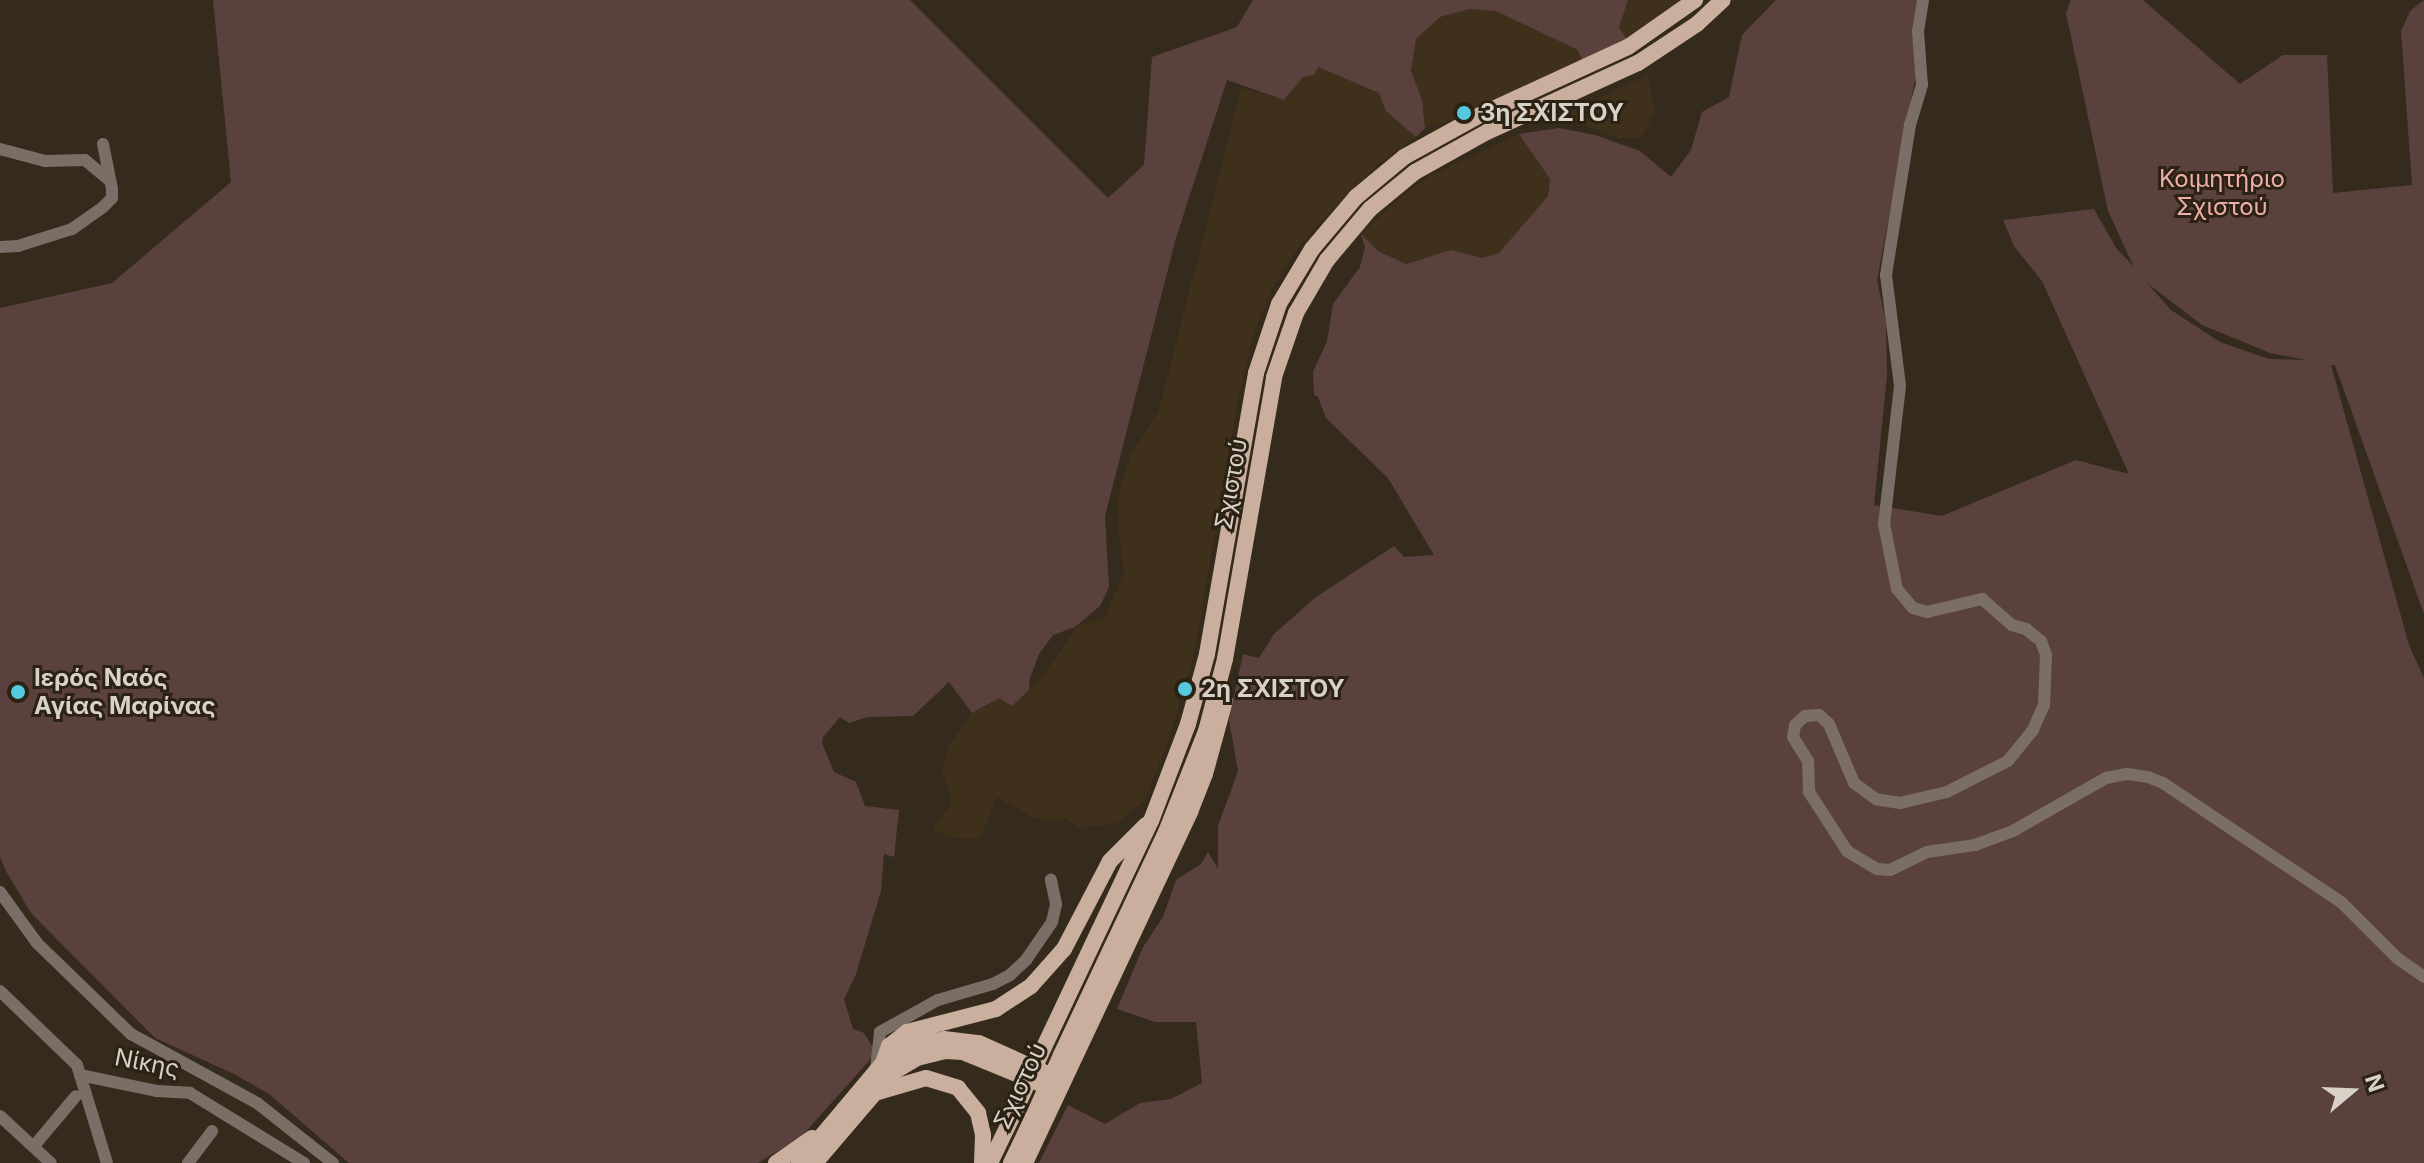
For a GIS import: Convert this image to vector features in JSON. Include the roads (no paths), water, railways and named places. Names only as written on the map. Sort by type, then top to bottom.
[{"type":"main road","name":"Σχιστού","points":[[990,1163],[1151,821],[1188,724],[1207,654],[1256,373],[1279,304],[1312,249],[1356,197],[1404,157],[1459,125],[1628,47],[1695,0]]},
{"type":"main road","name":"Σχιστού","points":[[1011,1163],[1178,804],[1206,731],[1225,659],[1274,377],[1296,313],[1327,260],[1370,209],[1415,172],[1487,132],[1638,63],[1697,24],[1723,0]]},
{"type":"main road","points":[[1025,1163],[1205,774],[1223,711],[1225,659]]},
{"type":"main road","points":[[799,1163],[879,1066],[889,1046],[907,1032],[996,1009],[1039,979],[1064,949],[1110,861],[1151,821]]},
{"type":"main road","points":[[879,1066],[914,1044],[955,1039],[989,1047],[1062,1087]]},
{"type":"main road","points":[[815,1163],[873,1094],[904,1065],[945,1051],[984,1059],[1062,1087]]},
{"type":"main road","points":[[873,1094],[913,1079],[936,1079],[958,1088],[978,1113],[983,1135],[982,1163]]},
{"type":"main road","points":[[776,1163],[833,1123]]},
{"type":"street","points":[[1923,0],[1918,31],[1922,85],[1910,125],[1886,275],[1900,386],[1884,524],[1897,589],[1913,608],[1927,612],[1982,599],[2012,625],[2026,629],[2041,641],[2046,655],[2044,705],[2033,730],[2008,761],[1947,792],[1900,803],[1876,799],[1854,783],[1829,724],[1819,715],[1805,716],[1795,725],[1793,737],[1808,761],[1809,792],[1847,851],[1877,869],[1890,870],[1927,852],[1975,845],[2013,831],[2106,778],[2127,774],[2148,777],[2163,783],[2341,902],[2397,958],[2424,977]]},
{"type":"street","points":[[0,247],[33,241],[84,222],[112,198],[103,144]]},
{"type":"street","points":[[1,152],[50,161],[81,159],[91,162],[110,181]]},
{"type":"street","points":[[879,1066],[880,1032],[938,1000],[993,984],[1010,975],[1026,960],[1052,922],[1056,904],[1051,880]]},
{"type":"street","points":[[0,892],[37,943],[131,1034],[257,1103],[333,1163]]},
{"type":"street","name":"Νίκης","points":[[0,991],[71,1057],[80,1075],[157,1091],[190,1093],[304,1163]]},
{"type":"street","points":[[80,1075],[107,1163]]},
{"type":"street","points":[[34,1146],[76,1096]]},
{"type":"street","points":[[0,1116],[51,1163]]},
{"type":"street","points":[[188,1163],[212,1131]]},
{"type":"place","name":"3η ΣΧΙΣΤΟΥ","points":[[1464,113]]},
{"type":"place","name":"2η ΣΧΙΣΤΟΥ","points":[[1185,689]]},
{"type":"place","name":"Ιερός Ναός Αγίας Μαρίνας","points":[[18,692]]},
{"type":"park label","name":"Κοιμητήριο Σχιστού","points":[[2222,193]]}]
